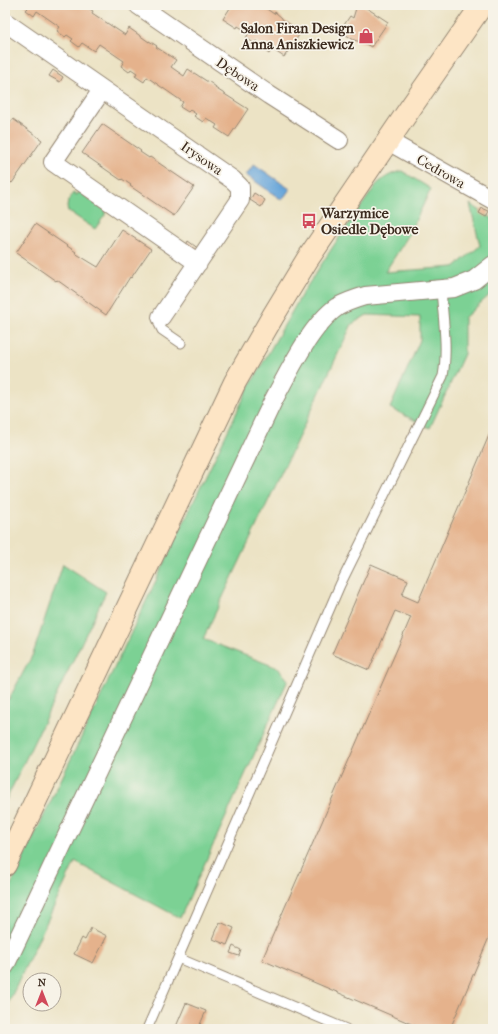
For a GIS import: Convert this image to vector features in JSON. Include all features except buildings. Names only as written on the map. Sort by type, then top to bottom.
[{"type":"street","name":"Dębowa","points":[[138,5],[269,95],[339,140]]},
{"type":"street","points":[[5,865],[236,382],[291,286],[388,141],[482,5]]},
{"type":"street","name":"Irysowa","points":[[5,22],[233,180],[240,187],[240,200],[161,317]]},
{"type":"street","points":[[102,90],[53,162],[198,263]]},
{"type":"street","name":"Cedrowa","points":[[388,141],[493,200]]},
{"type":"street","points":[[5,966],[273,401],[320,322],[337,307],[354,299],[376,294],[454,288],[474,280],[493,265]]},
{"type":"lane","points":[[147,1029],[340,585],[443,376],[444,359],[441,289]]},
{"type":"lane","name":"Irysowa","points":[[161,317],[159,324],[162,330],[181,343]]},
{"type":"lane","points":[[178,958],[346,1029]]},
{"type":"green space","points":[[402,171],[431,189],[408,236],[385,272],[454,267],[480,246],[470,204],[493,219],[493,292],[464,318],[464,354],[430,428],[390,408],[420,340],[420,317],[367,315],[352,324],[203,639],[278,668],[288,680],[180,918],[75,862],[5,1010],[5,898],[8,891],[248,389],[302,294],[336,242],[377,184],[395,173]]},
{"type":"green space","points":[[79,192],[105,210],[105,215],[95,229],[68,211],[68,201],[73,193],[77,195]]},
{"type":"green space","points":[[63,564],[106,592],[5,802],[5,698],[9,699],[33,654]]},
{"type":"water","points":[[254,164],[290,189],[282,200],[246,175]]},
{"type":"place","name":"Salon Firan Design Anna Aniszkiewicz","points":[[366,36]]},
{"type":"place","name":"Warzymice Osiedle Dębowe","points":[[309,221]]}]
